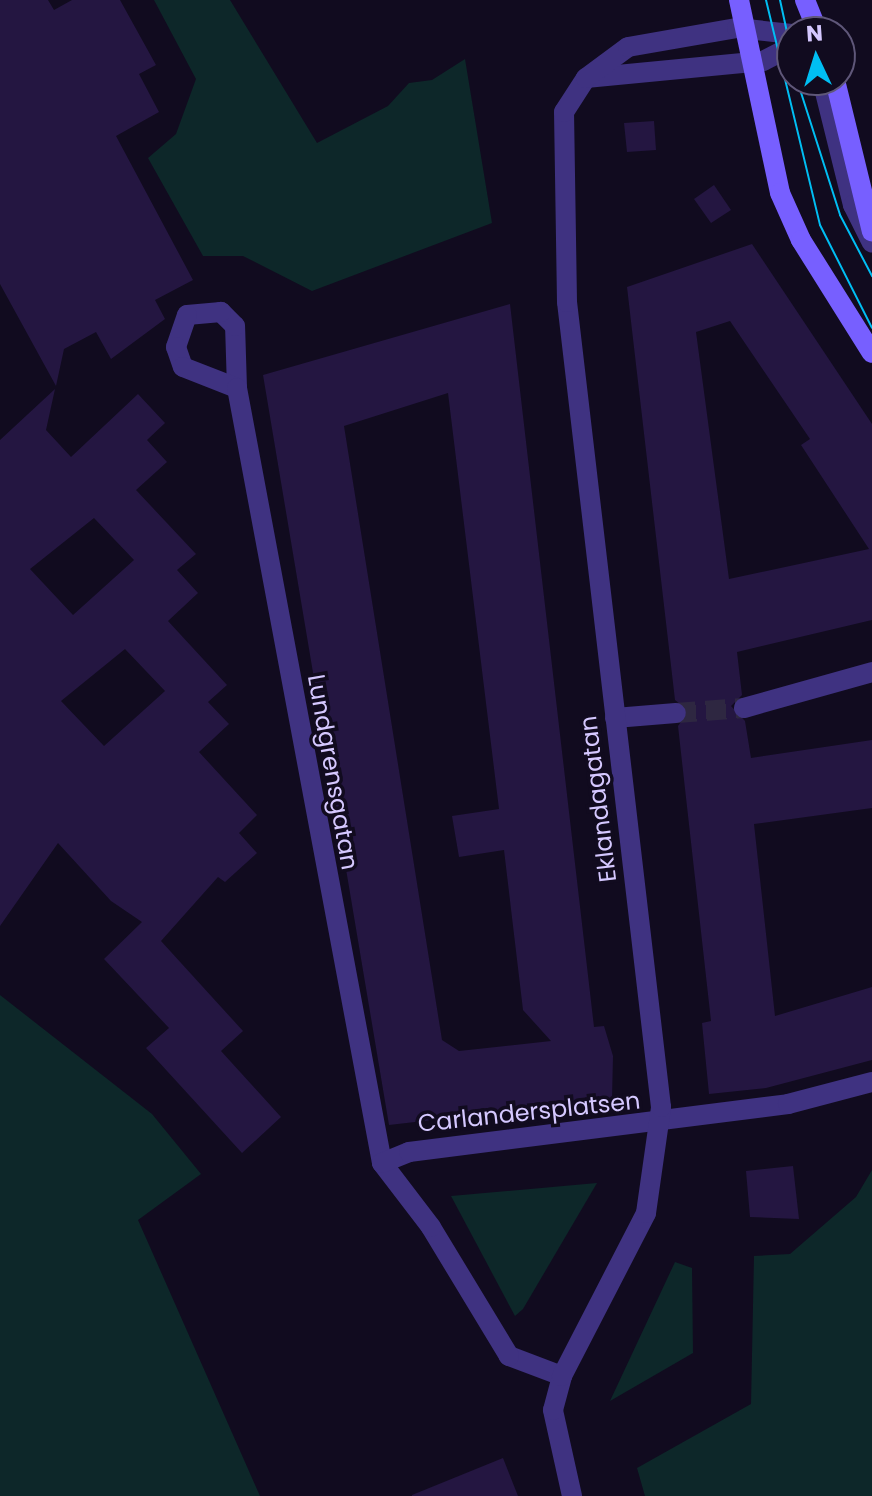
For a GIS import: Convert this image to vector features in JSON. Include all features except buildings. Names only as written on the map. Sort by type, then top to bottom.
[{"type":"main road","points":[[739,0],[748,63],[780,193],[801,240],[872,353]]},
{"type":"main road","points":[[839,96],[872,232]]},
{"type":"street","name":"Eklandagatan","points":[[572,1496],[553,1424],[562,1376],[646,1213],[661,1123],[564,252],[560,140],[564,112],[586,78],[628,47],[742,28],[776,32]]},
{"type":"street","points":[[586,78],[748,63],[776,52]]},
{"type":"street","points":[[826,96],[853,205],[872,243]]},
{"type":"street","name":"Lundgrensgatan","points":[[237,388],[382,1163]]},
{"type":"street","points":[[744,708],[872,672]]},
{"type":"street","points":[[615,718],[676,713]]},
{"type":"street","name":"Carlandersplatsen","points":[[382,1163],[409,1152],[661,1123],[872,1082]]},
{"type":"street","points":[[382,1163],[431,1227],[509,1356],[562,1376]]},
{"type":"green space","points":[[154,0],[230,0],[317,143],[388,106],[409,83],[432,80],[465,59],[492,223],[312,291],[243,256],[203,256],[148,158],[176,134],[196,79]]},
{"type":"green space","points":[[0,995],[152,1114],[201,1174],[138,1220],[260,1496],[0,1496]]},
{"type":"green space","points":[[872,1170],[872,1496],[645,1496],[637,1468],[751,1404],[754,1256],[790,1254],[856,1197]]},
{"type":"green space","points":[[597,1183],[523,1309],[515,1316],[451,1196]]},
{"type":"green space","points":[[675,1262],[692,1268],[693,1353],[610,1401]]},
{"type":"tunnel","points":[[676,713],[744,708]]},
{"type":"tram line","points":[[766,0],[820,225],[872,328]]},
{"type":"tram line","points":[[780,0],[783,16]]},
{"type":"tram line","points":[[802,96],[840,215],[872,276]]}]
